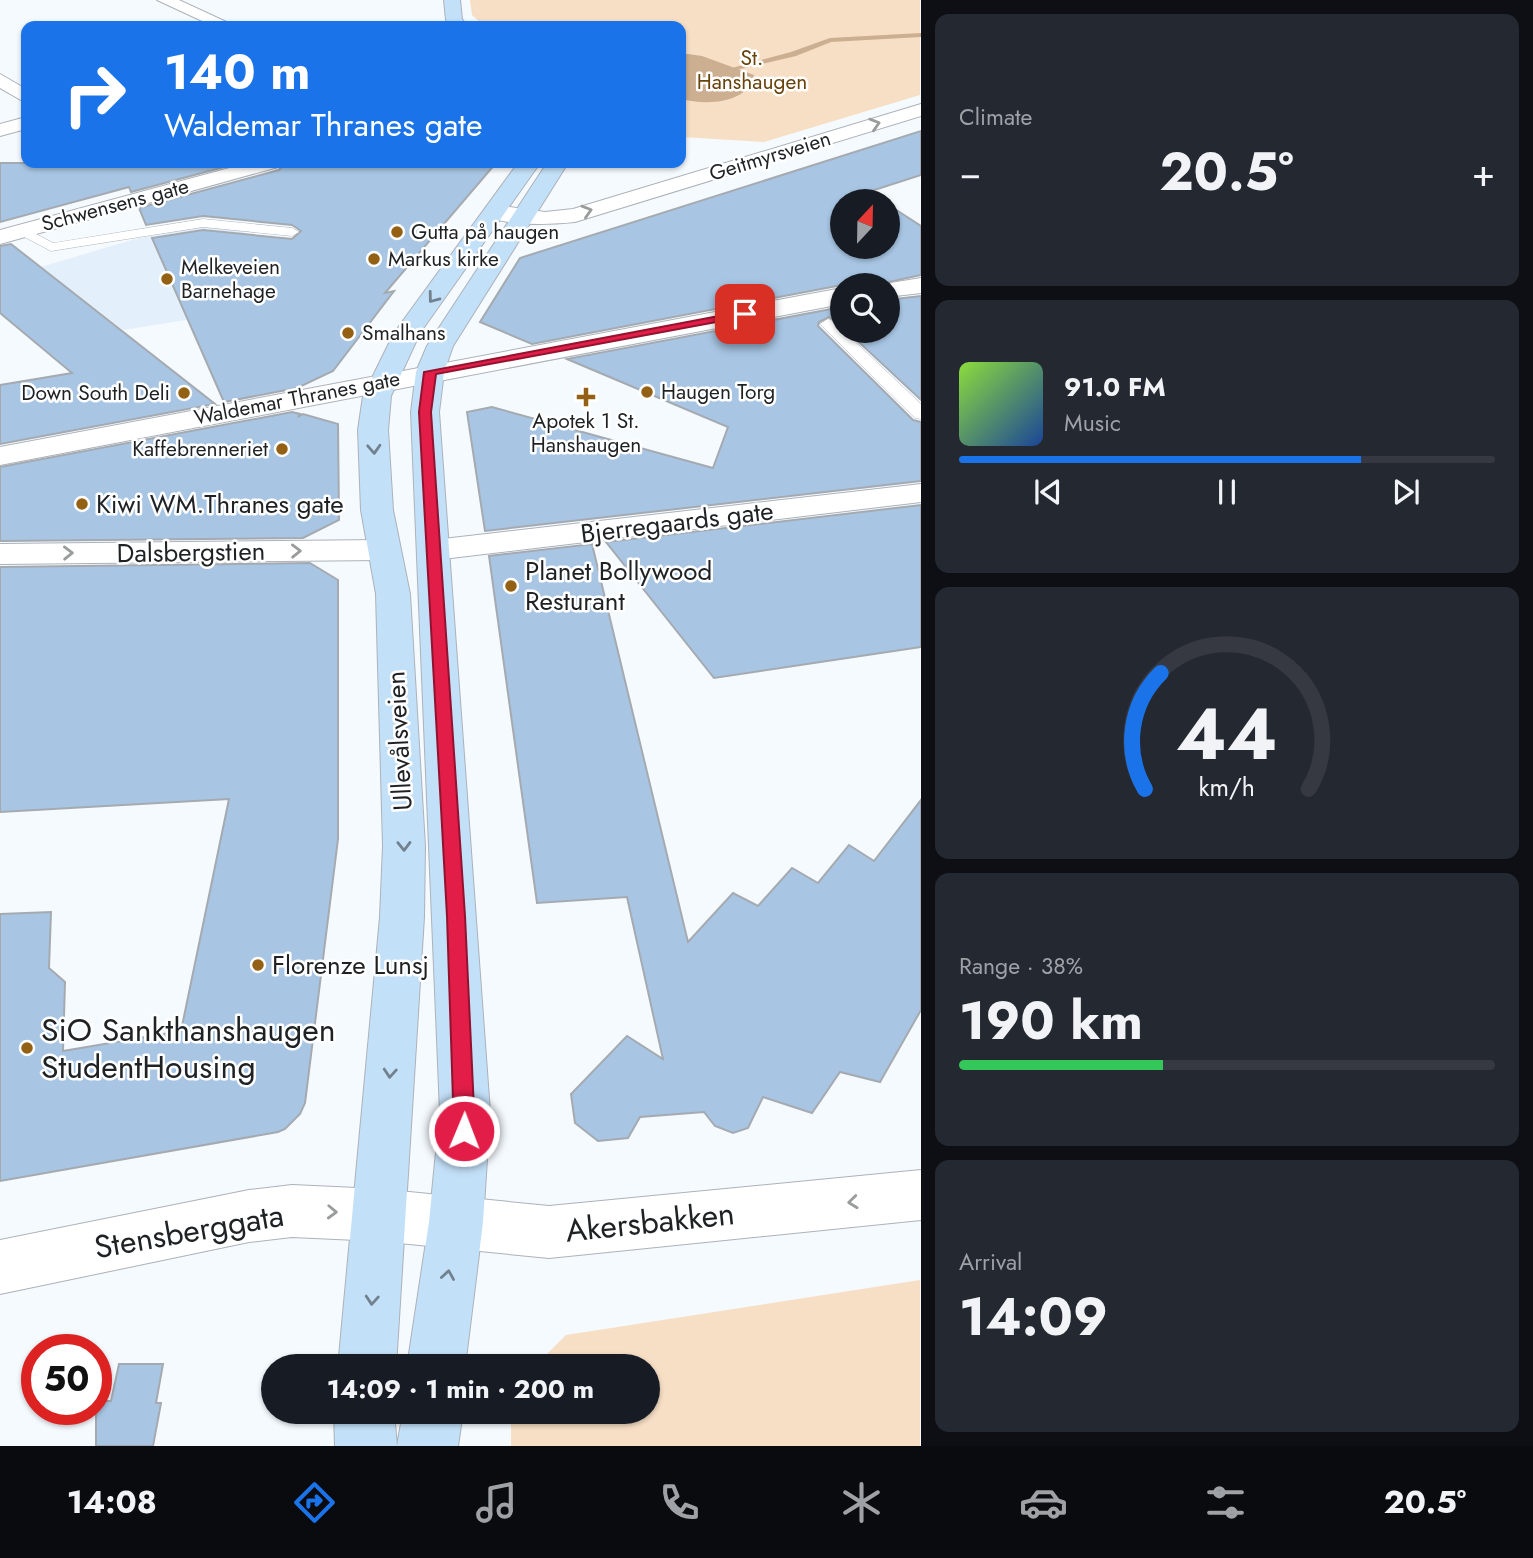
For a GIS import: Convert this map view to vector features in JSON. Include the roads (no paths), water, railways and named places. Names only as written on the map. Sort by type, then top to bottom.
[{"type":"main road","points":[[452,0],[455,21]]},
{"type":"main road","name":"Ullevålsveien","points":[[368,1354],[402,917],[404,846],[393,594],[382,550],[377,510],[373,430],[382,382],[407,333],[526,168]]},
{"type":"main road","name":"Ullevålsveien","points":[[438,1354],[456,1222],[465,1112],[425,412],[430,372],[456,316],[554,168]]},
{"type":"main road","points":[[365,1424],[366,1446]]},
{"type":"main road","points":[[427,1446],[431,1424]]},
{"type":"street","points":[[165,0],[215,21]]},
{"type":"street","points":[[0,80],[21,94]]},
{"type":"street","name":"Geitmyrsveien","points":[[496,212],[545,219],[575,215],[920,110]]},
{"type":"street","points":[[0,130],[21,124]]},
{"type":"street","name":"Schwensens gate","points":[[10,234],[253,168]]},
{"type":"street","points":[[900,288],[920,285]]},
{"type":"street","name":"Waldemar Thranes gate","points":[[0,456],[430,372],[830,298]]},
{"type":"street","name":"Bjerregaards gate","points":[[434,550],[920,493]]},
{"type":"street","name":"Dalsbergstien","points":[[0,554],[382,550]]},
{"type":"street","name":"Akersbakken","points":[[379,1215],[548,1232],[920,1195]]},
{"type":"street","name":"Stensberggata","points":[[0,1267],[250,1216],[292,1212],[379,1215]]},
{"type":"lane","points":[[10,234],[51,247],[203,223],[292,232]]},
{"type":"lane","points":[[828,324],[920,414]]},
{"type":"waterway","points":[[736,68],[793,54],[830,40],[921,35]]},
{"type":"place","name":"Gutta på haugen","points":[[397,232]]},
{"type":"place","name":"Markus kirke","points":[[374,259]]},
{"type":"place","name":"Melkeveien Barnehage","points":[[167,279]]},
{"type":"place","name":"Smalhans","points":[[348,333]]},
{"type":"place","name":"Haugen Torg","points":[[647,392]]},
{"type":"place","name":"Down South Deli","points":[[184,393]]},
{"type":"place","name":"Apotek 1 St. Hanshaugen","points":[[586,397]]},
{"type":"place","name":"Kaffebrenneriet","points":[[282,449]]},
{"type":"place","name":"Kiwi WM.Thranes gate","points":[[82,504]]},
{"type":"place","name":"Planet Bollywood Resturant","points":[[511,586]]},
{"type":"place","name":"Florenze Lunsj","points":[[258,965]]},
{"type":"place","name":"SiO Sankthanshaugen StudentHousing","points":[[27,1048]]},
{"type":"park label","name":"St. Hanshaugen","points":[[752,70]]}]
